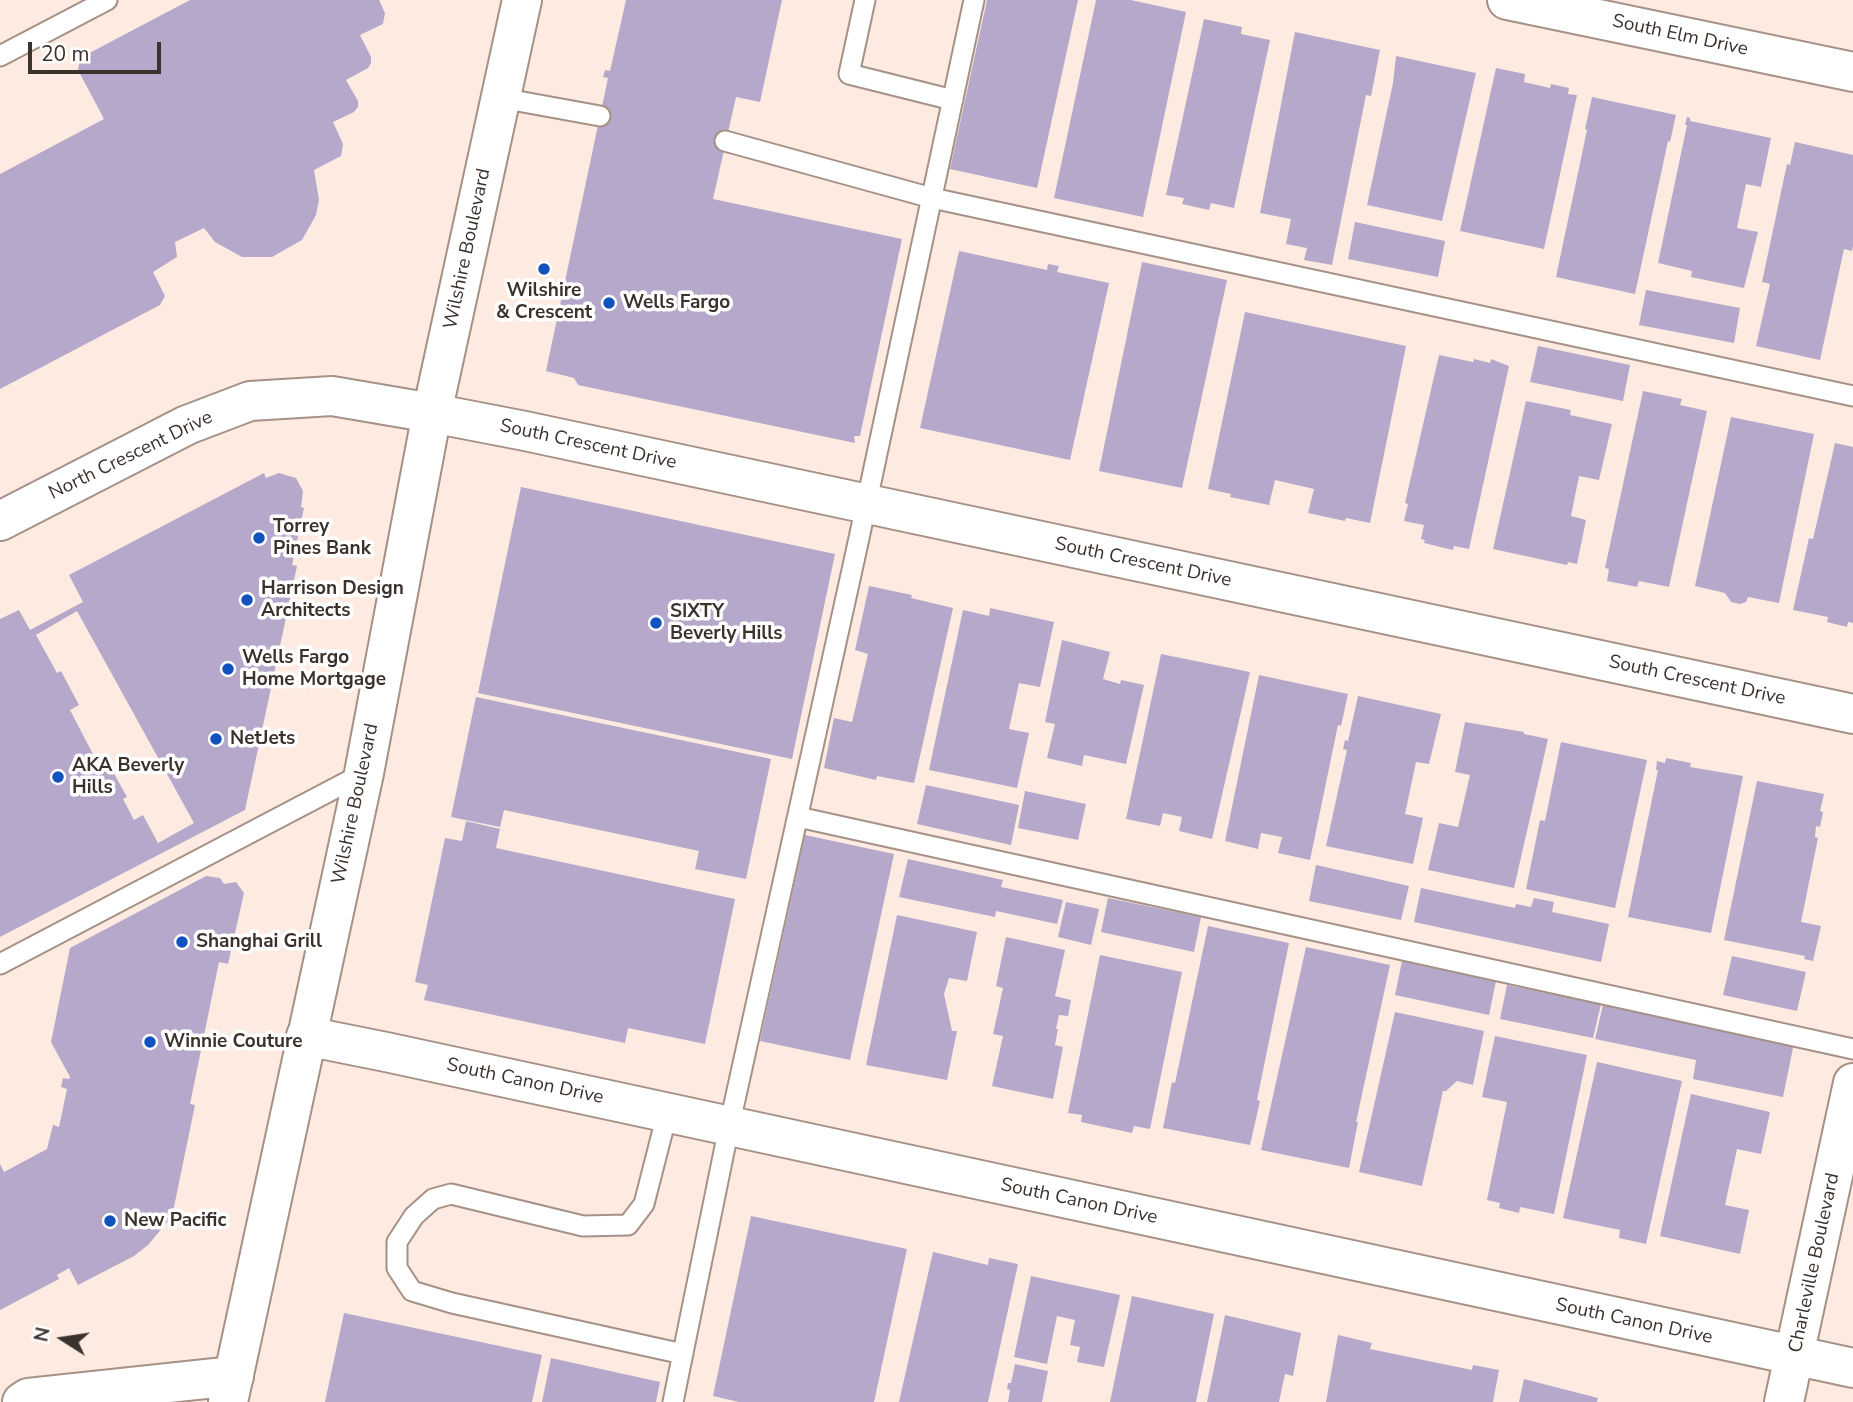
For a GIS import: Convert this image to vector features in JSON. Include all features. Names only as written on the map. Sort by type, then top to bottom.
[{"type":"street","name":"Wilshire Boulevard","points":[[231,1389],[364,773],[432,413],[522,0]]},
{"type":"street","name":"South Elm Drive","points":[[1507,0],[1853,72]]},
{"type":"street","name":"North Crescent Drive","points":[[0,521],[187,425],[250,401],[332,396],[432,413]]},
{"type":"street","name":"South Crescent Drive","points":[[432,413],[1853,715]]},
{"type":"street","name":"South Canon Drive","points":[[306,1036],[1853,1368]]},
{"type":"street","name":"Charleville Boulevard","points":[[1784,1402],[1853,1083]]},
{"type":"street","points":[[22,1402],[28,1398],[231,1389]]},
{"type":"lane","points":[[0,56],[107,0]]},
{"type":"lane","points":[[865,0],[849,74],[953,100]]},
{"type":"lane","points":[[673,1402],[729,1127],[974,0]]},
{"type":"lane","points":[[501,98],[600,116]]},
{"type":"lane","points":[[725,141],[932,198],[1853,396]]},
{"type":"lane","points":[[0,964],[364,773]]},
{"type":"lane","points":[[798,817],[1853,1049]]},
{"type":"lane","points":[[667,1114],[644,1204],[628,1225],[583,1226],[451,1194],[433,1199],[414,1216],[397,1242],[397,1268],[412,1291],[452,1303],[683,1354]]},
{"type":"building","points":[[190,0],[379,0],[385,13],[383,24],[360,35],[371,57],[371,63],[368,68],[346,80],[358,101],[358,107],[354,112],[333,122],[343,144],[341,156],[314,170],[319,200],[316,215],[302,240],[272,257],[242,257],[215,242],[204,228],[175,242],[177,257],[153,272],[165,296],[160,305],[0,389],[0,174],[104,119],[78,70],[80,58]]},
{"type":"building","points":[[626,0],[782,0],[760,102],[736,97],[713,199],[902,239],[860,436],[854,436],[855,443],[578,385],[574,378],[546,371],[608,78],[603,77],[605,70],[610,71]]},
{"type":"building","points":[[987,0],[1078,0],[1037,188],[950,169]]},
{"type":"building","points":[[1096,0],[1131,0],[1186,12],[1143,217],[1054,198]]},
{"type":"building","points":[[1204,19],[1242,27],[1241,34],[1270,40],[1234,208],[1211,203],[1209,210],[1182,204],[1184,198],[1166,195]]},
{"type":"building","points":[[1295,32],[1380,50],[1371,96],[1366,95],[1332,265],[1304,260],[1307,248],[1286,244],[1291,219],[1260,213]]},
{"type":"building","points":[[1396,56],[1476,73],[1442,221],[1367,205],[1393,83]]},
{"type":"building","points":[[1496,68],[1525,74],[1524,82],[1550,88],[1551,84],[1569,88],[1568,94],[1577,95],[1544,249],[1460,231]]},
{"type":"building","points":[[1592,97],[1676,115],[1635,294],[1556,277]]},
{"type":"building","points":[[1687,117],[1690,121],[1771,138],[1761,187],[1746,184],[1737,228],[1758,232],[1744,288],[1691,277],[1692,271],[1658,263]]},
{"type":"building","points":[[1795,142],[1853,155],[1853,246],[1852,251],[1844,249],[1820,360],[1756,346],[1770,284],[1762,282],[1787,164],[1790,165]]},
{"type":"building","points":[[1355,222],[1445,241],[1438,277],[1348,259]]},
{"type":"building","points":[[959,251],[1047,270],[1048,264],[1059,266],[1057,272],[1109,283],[1070,460],[920,428]]},
{"type":"building","points":[[1142,262],[1227,280],[1182,488],[1099,471]]},
{"type":"building","points":[[1646,290],[1740,308],[1734,343],[1639,325]]},
{"type":"building","points":[[1245,312],[1406,346],[1370,523],[1308,513],[1314,489],[1275,480],[1269,505],[1230,497],[1231,494],[1208,489]]},
{"type":"building","points":[[1538,346],[1630,365],[1623,401],[1530,382]]},
{"type":"building","points":[[1439,355],[1473,362],[1474,359],[1490,363],[1491,359],[1509,366],[1469,549],[1454,546],[1453,550],[1424,543],[1425,540],[1421,539],[1424,525],[1404,521],[1408,504],[1405,503]]},
{"type":"building","points":[[1643,391],[1682,399],[1680,405],[1707,411],[1669,587],[1639,581],[1637,587],[1607,581],[1609,569],[1605,568]]},
{"type":"building","points":[[1526,401],[1571,410],[1570,415],[1612,424],[1599,480],[1579,476],[1571,516],[1586,520],[1577,564],[1568,562],[1567,565],[1493,549]]},
{"type":"building","points":[[1731,417],[1814,434],[1779,603],[1748,597],[1746,602],[1740,604],[1731,602],[1725,593],[1695,586]]},
{"type":"building","points":[[1835,443],[1853,447],[1853,623],[1848,622],[1847,627],[1827,622],[1828,617],[1793,610]]},
{"type":"building","points":[[264,473],[266,478],[279,473],[296,478],[303,491],[301,507],[304,508],[292,565],[297,566],[245,810],[0,937],[0,619],[19,610],[30,630],[83,602],[69,575]],"holes":[[[77,611],[194,823],[158,843],[143,815],[134,820],[123,799],[127,797],[103,754],[95,758],[70,710],[79,705],[61,671],[57,673],[36,635]]]},
{"type":"building","name":"SIXTY Beverly Hills","points":[[521,487],[835,554],[792,759],[478,693]]},
{"type":"building","points":[[869,586],[912,595],[911,598],[953,608],[914,783],[877,776],[876,780],[824,768],[834,718],[852,722],[868,654],[855,650]]},
{"type":"building","points":[[990,608],[1054,622],[1040,687],[1019,683],[1009,729],[1029,733],[1017,788],[929,770],[963,610],[989,616]]},
{"type":"building","points":[[1062,640],[1110,652],[1103,679],[1120,684],[1121,680],[1144,685],[1126,764],[1084,755],[1082,766],[1047,758],[1055,724],[1045,722]]},
{"type":"building","points":[[1161,654],[1250,672],[1212,839],[1179,831],[1182,817],[1163,813],[1160,826],[1126,819]]},
{"type":"building","points":[[1259,675],[1348,694],[1341,726],[1338,725],[1310,860],[1278,853],[1282,837],[1261,833],[1258,849],[1225,841]]},
{"type":"building","points":[[1358,696],[1441,714],[1429,764],[1416,762],[1405,814],[1423,818],[1413,864],[1326,846],[1347,750],[1343,749],[1345,740],[1348,741]]},
{"type":"building","points":[[476,697],[771,759],[746,879],[695,869],[699,851],[504,810],[500,827],[451,817]]},
{"type":"building","points":[[1465,722],[1548,739],[1514,888],[1428,870],[1439,823],[1458,827],[1470,775],[1455,772]]},
{"type":"building","points":[[1561,742],[1647,760],[1615,908],[1526,889],[1540,820],[1545,821]]},
{"type":"building","points":[[1666,758],[1691,763],[1690,767],[1743,776],[1711,933],[1628,917],[1658,770],[1657,761],[1665,763]]},
{"type":"building","points":[[1757,781],[1824,794],[1820,827],[1816,826],[1815,837],[1818,838],[1801,922],[1821,926],[1813,961],[1804,959],[1805,956],[1724,940]]},
{"type":"building","points":[[926,785],[1019,805],[1011,845],[917,824]]},
{"type":"building","points":[[1025,791],[1086,804],[1078,840],[1018,828]]},
{"type":"building","points":[[466,821],[500,829],[496,848],[735,899],[705,1044],[628,1028],[625,1043],[424,1000],[428,985],[415,982],[445,838],[462,841]]},
{"type":"building","points":[[805,835],[894,854],[850,1060],[760,1041]]},
{"type":"building","points":[[908,859],[1003,880],[1001,887],[1063,900],[1057,924],[996,911],[995,917],[899,897]]},
{"type":"building","points":[[1316,865],[1409,886],[1401,920],[1309,901]]},
{"type":"building","points":[[206,876],[220,878],[224,884],[236,882],[244,893],[228,964],[219,962],[190,1104],[195,1105],[169,1220],[148,1245],[134,1256],[78,1285],[69,1268],[57,1275],[59,1279],[0,1310],[0,1164],[4,1172],[47,1149],[53,1125],[59,1127],[67,1089],[61,1087],[63,1078],[70,1077],[51,1042],[70,948]]},
{"type":"building","points":[[1421,888],[1515,908],[1516,904],[1531,907],[1534,898],[1554,902],[1552,912],[1609,924],[1601,962],[1414,922]]},
{"type":"building","points":[[1108,898],[1201,917],[1194,952],[1101,932]]},
{"type":"building","points":[[1066,902],[1099,909],[1091,945],[1058,937]]},
{"type":"building","points":[[897,915],[977,932],[967,981],[949,978],[944,994],[952,1031],[957,1031],[947,1080],[866,1065]]},
{"type":"building","points":[[1208,926],[1289,943],[1250,1145],[1163,1128]]},
{"type":"building","points":[[1006,937],[1065,950],[1055,996],[1071,1000],[1068,1016],[1059,1015],[1056,1029],[1055,1045],[1063,1047],[1053,1099],[992,1086],[1003,1036],[993,1034],[1003,988],[996,986]]},
{"type":"building","points":[[1306,947],[1390,965],[1356,1122],[1349,1168],[1261,1150]]},
{"type":"building","points":[[1100,955],[1182,972],[1150,1129],[1134,1126],[1132,1133],[1081,1122],[1082,1115],[1068,1113]]},
{"type":"building","points":[[1732,956],[1806,972],[1797,1011],[1723,995]]},
{"type":"building","points":[[1402,961],[1496,981],[1489,1015],[1395,995]]},
{"type":"building","points":[[1507,985],[1601,1004],[1593,1038],[1500,1019]]},
{"type":"building","points":[[1603,1005],[1794,1043],[1783,1097],[1693,1079],[1696,1060],[1595,1039]]},
{"type":"building","points":[[1395,1012],[1484,1031],[1473,1085],[1457,1081],[1443,1091],[1422,1186],[1359,1172]]},
{"type":"building","points":[[1495,1036],[1587,1055],[1554,1214],[1520,1207],[1519,1213],[1499,1208],[1500,1203],[1487,1200],[1507,1102],[1482,1097]]},
{"type":"building","points":[[1597,1062],[1682,1081],[1646,1244],[1619,1238],[1620,1230],[1563,1218]]},
{"type":"building","points":[[1691,1094],[1770,1112],[1761,1154],[1737,1149],[1725,1205],[1749,1210],[1740,1254],[1660,1236]]},
{"type":"building","points":[[751,1216],[907,1249],[874,1402],[739,1402],[713,1396]]},
{"type":"building","points":[[933,1252],[988,1265],[989,1258],[1018,1264],[988,1402],[899,1402]]},
{"type":"building","points":[[1031,1276],[1120,1295],[1104,1367],[1077,1362],[1080,1347],[1070,1345],[1075,1320],[1057,1316],[1047,1364],[1014,1357]]},
{"type":"building","points":[[1132,1296],[1214,1314],[1196,1402],[1110,1402]]},
{"type":"building","points":[[344,1313],[542,1355],[532,1402],[325,1402]]},
{"type":"building","points":[[1225,1315],[1301,1333],[1293,1376],[1285,1374],[1279,1402],[1207,1402]]},
{"type":"building","points":[[1338,1335],[1372,1343],[1370,1349],[1472,1370],[1473,1365],[1499,1370],[1493,1402],[1326,1402]]},
{"type":"building","points":[[551,1358],[660,1382],[656,1402],[542,1402]]},
{"type":"building","points":[[1015,1364],[1048,1371],[1042,1402],[1008,1402],[1008,1383],[1011,1383]]},
{"type":"building","points":[[1524,1379],[1598,1398],[1597,1402],[1519,1402]]},
{"type":"place","name":"Wilshire & Crescent","points":[[544,269]]},
{"type":"place","name":"Wells Fargo","points":[[609,303]]},
{"type":"place","name":"Torrey Pines Bank","points":[[259,538]]},
{"type":"place","name":"Harrison Design Architects","points":[[247,600]]},
{"type":"place","name":"SIXTY Beverly Hills","points":[[656,623]]},
{"type":"place","name":"Wells Fargo Home Mortgage","points":[[228,669]]},
{"type":"place","name":"NetJets","points":[[216,739]]},
{"type":"place","name":"AKA Beverly Hills","points":[[58,777]]},
{"type":"place","name":"Shanghai Grill","points":[[182,942]]},
{"type":"place","name":"Winnie Couture","points":[[150,1042]]},
{"type":"place","name":"New Pacific","points":[[110,1221]]}]
